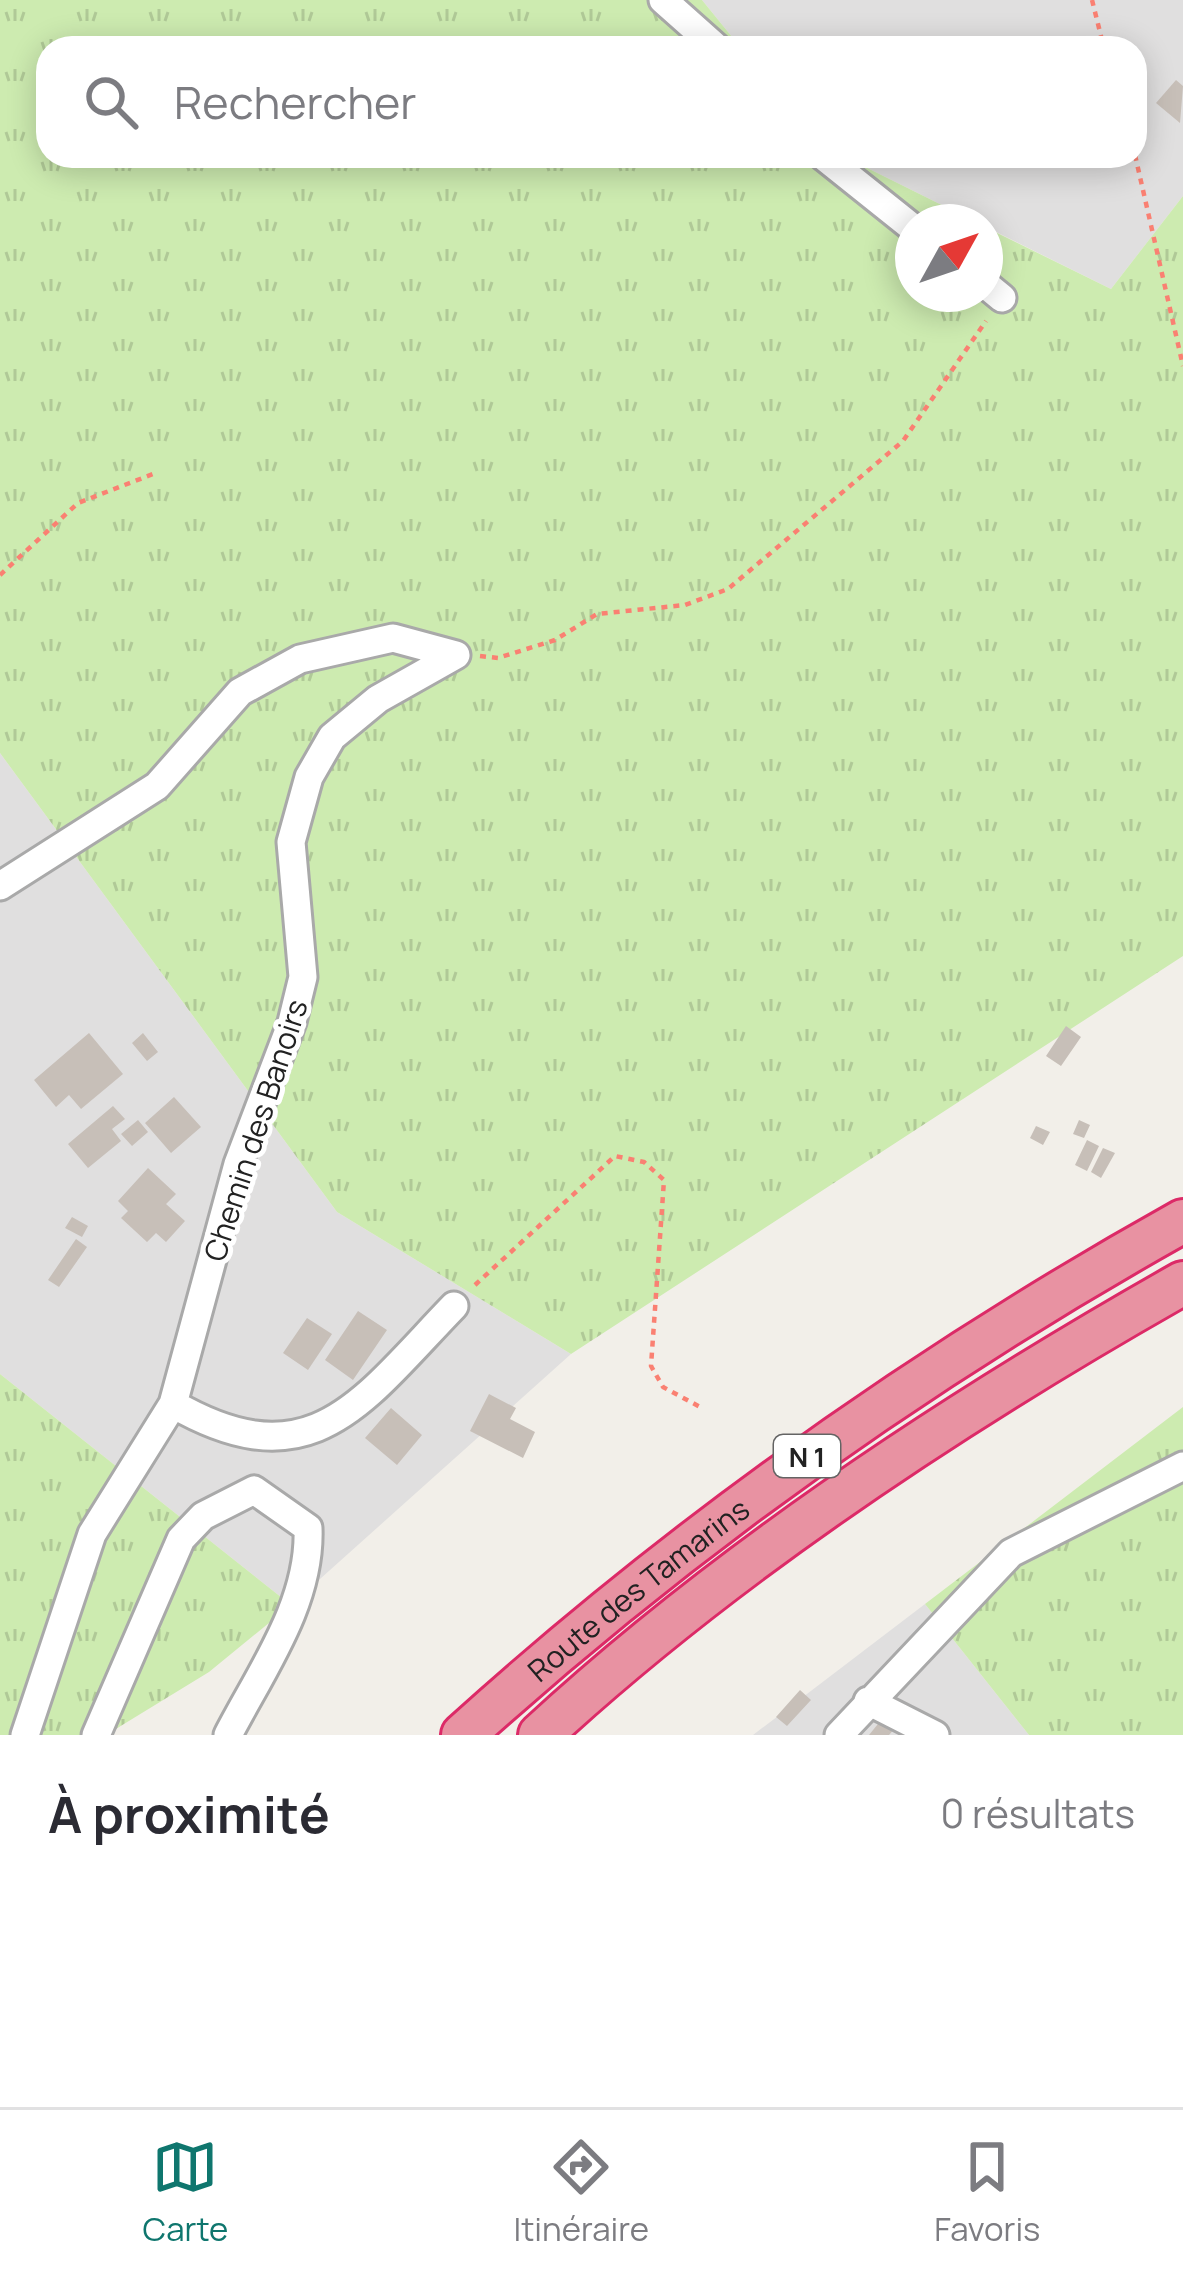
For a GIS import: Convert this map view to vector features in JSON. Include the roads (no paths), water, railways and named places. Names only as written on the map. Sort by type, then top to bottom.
[{"type":"highway","name":"Route des Tamarins","points":[[464,1735],[561,1646],[807,1456],[1064,1287],[1183,1221]]},
{"type":"highway","name":"Route des Tamarins","points":[[540,1735],[593,1686],[838,1499],[1087,1337],[1183,1282]]},
{"type":"street","points":[[663,0],[704,36]]},
{"type":"street","points":[[839,168],[895,213]]},
{"type":"street","name":"Chemin des Banoirs","points":[[0,886],[158,786],[240,692],[300,658],[393,638],[456,655],[378,699],[332,737],[309,777],[291,842],[303,977],[292,1022],[238,1164],[173,1403],[92,1534],[25,1735]]},
{"type":"street","points":[[173,1403],[213,1427],[246,1435],[270,1438],[320,1426],[352,1412],[454,1306]]},
{"type":"street","points":[[839,1735],[1011,1553],[1183,1466]]},
{"type":"street","points":[[96,1735],[181,1539],[214,1509],[254,1490],[308,1528],[309,1557],[296,1604],[228,1735]]},
{"type":"street","points":[[868,1701],[935,1735]]}]
